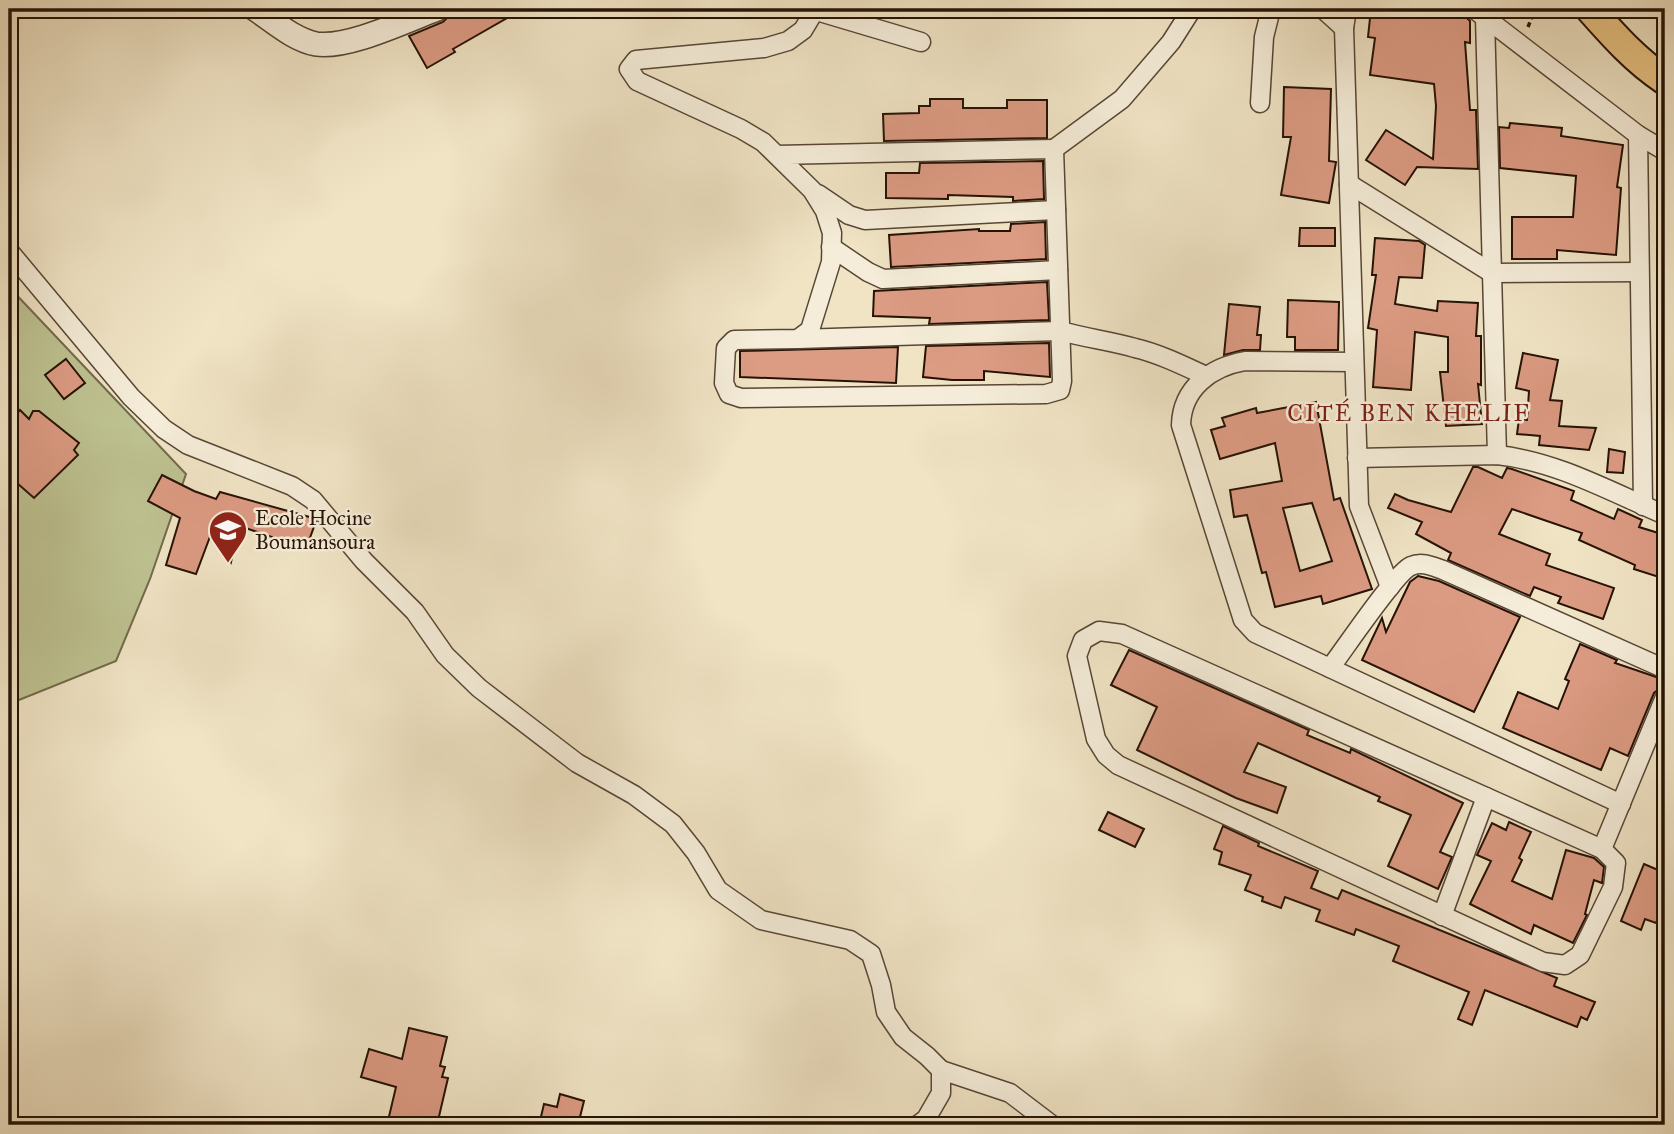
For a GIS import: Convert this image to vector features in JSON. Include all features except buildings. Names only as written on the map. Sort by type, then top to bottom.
[{"type":"main road","points":[[1590,9],[1630,53],[1647,69],[1665,80]]},
{"type":"street","points":[[255,9],[294,36],[317,44],[342,43],[437,9]]},
{"type":"street","points":[[921,42],[813,9],[803,30],[788,41],[764,48],[636,60],[629,69],[637,81],[741,129],[763,142],[812,190],[849,215],[865,220],[1056,210]]},
{"type":"street","points":[[777,155],[1054,149],[1122,99],[1171,42],[1192,9]]},
{"type":"street","points":[[1259,103],[1264,37],[1271,9]]},
{"type":"street","points":[[1324,9],[1344,28]]},
{"type":"street","points":[[1347,9],[1344,28],[1359,506],[1390,587]]},
{"type":"street","points":[[1480,13],[1637,135],[1665,151]]},
{"type":"street","points":[[1480,13],[1497,455]]},
{"type":"street","points":[[1637,135],[1643,506]]},
{"type":"street","points":[[1054,149],[1061,331],[1060,390],[1046,394],[741,398],[729,394],[724,383],[726,348],[734,340],[1061,331],[1154,354],[1206,376]]},
{"type":"street","points":[[1349,184],[1492,273],[1639,272]]},
{"type":"street","points":[[798,339],[810,330],[831,262],[832,233],[825,211],[812,190]]},
{"type":"street","points":[[831,247],[883,279],[1058,270]]},
{"type":"street","points":[[9,251],[131,397],[164,429],[188,445],[292,486],[313,500],[364,561],[415,612],[445,655],[480,688],[577,763],[634,795],[673,824],[696,853],[718,890],[761,920],[850,940],[871,954],[886,1012],[903,1037],[941,1070],[1010,1093],[1052,1125]]},
{"type":"street","points":[[1354,362],[1245,361],[1229,364],[1206,376],[1186,398],[1181,425],[1243,620],[1255,633],[1621,804]]},
{"type":"street","points":[[1357,458],[1497,455],[1542,463],[1665,515]]},
{"type":"street","points":[[1330,668],[1390,587],[1408,567],[1422,563],[1665,669]]},
{"type":"street","points":[[1099,631],[1122,634],[1486,797],[1602,849],[1616,863],[1614,887],[1580,955],[1565,965],[1543,962],[1118,765],[1106,755],[1096,738],[1077,656],[1083,640],[1099,631]]},
{"type":"street","points":[[1602,849],[1665,697]]},
{"type":"street","points":[[1442,916],[1486,797]]},
{"type":"street","points":[[918,1125],[926,1119],[941,1093],[941,1070]]},
{"type":"green space","points":[[9,287],[186,474],[150,579],[116,661],[9,704]]},
{"type":"place","name":"Ecole Hocine Boumansoura","points":[[228,564]]},
{"type":"district","name":"CITÉ BEN KHELIF","points":[[1409,413]]}]
